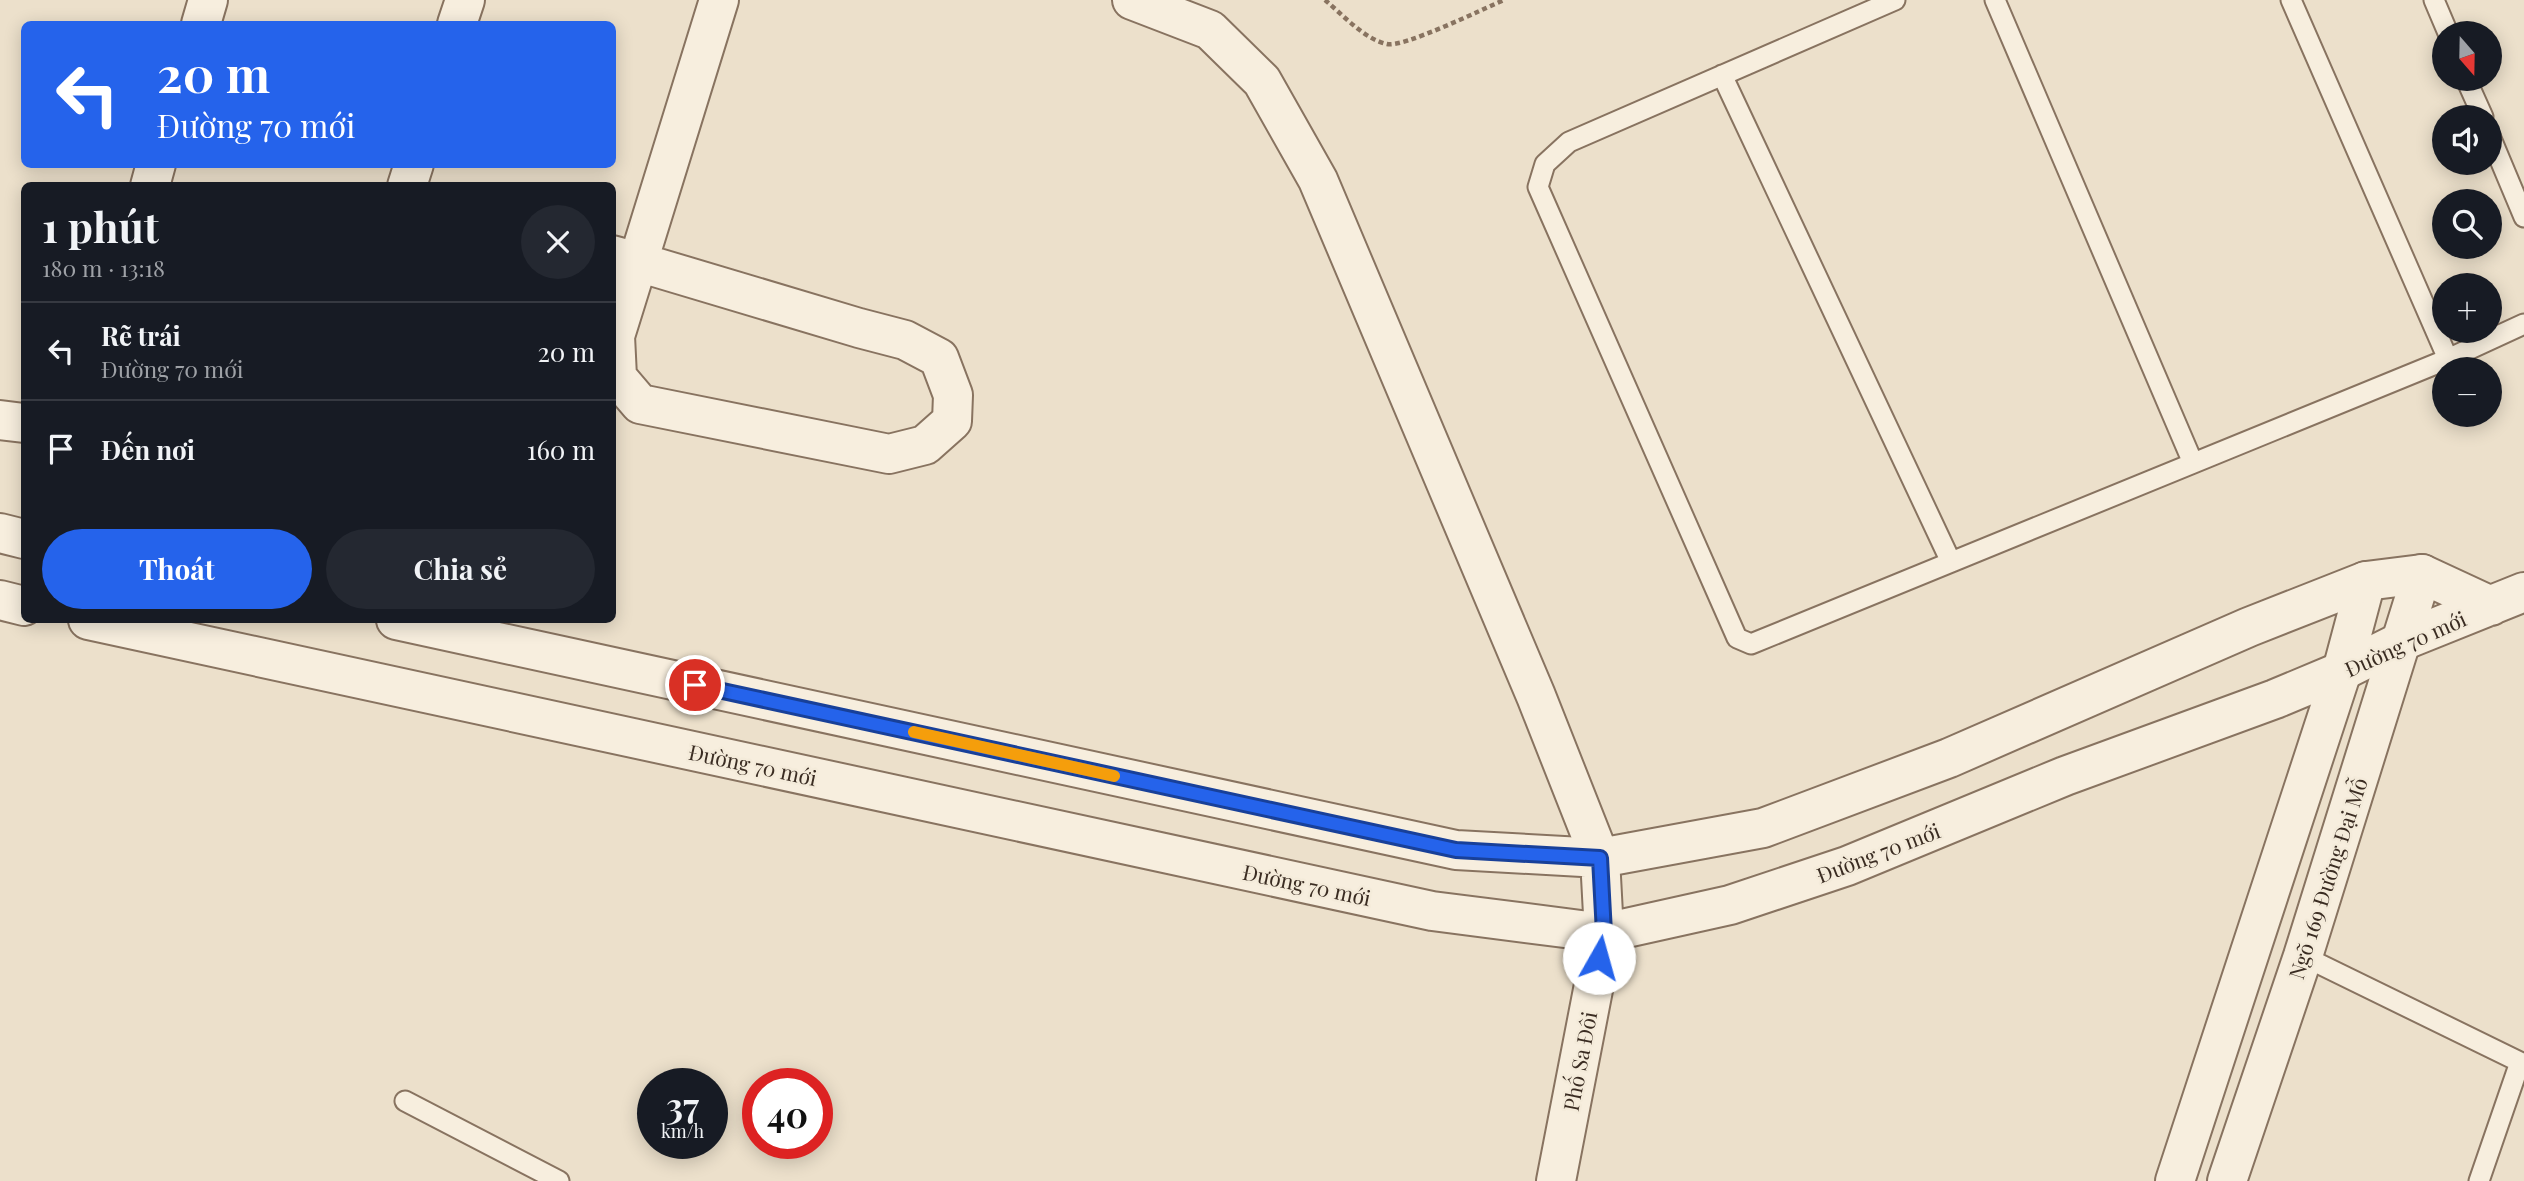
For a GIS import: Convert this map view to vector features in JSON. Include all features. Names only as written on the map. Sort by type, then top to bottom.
[{"type":"street","points":[[202,21],[208,0]]},
{"type":"street","points":[[458,21],[465,0]]},
{"type":"street","points":[[616,328],[625,259],[719,0]]},
{"type":"street","name":"Phố Sa Đôi","points":[[1132,0],[1210,30],[1262,81],[1318,180],[1536,696],[1600,858],[1604,933],[1556,1181]]},
{"type":"street","points":[[616,356],[617,377],[640,404],[889,454],[925,445],[952,421],[953,395],[939,358],[905,340],[625,259]]},
{"type":"street","points":[[0,420],[21,423]]},
{"type":"street","points":[[0,533],[21,538]]},
{"type":"street","points":[[410,623],[1456,850],[1600,858],[1763,828],[1950,758],[2249,627],[2366,581],[2422,574]]},
{"type":"street","name":"Đường 70 mới","points":[[2422,574],[2507,599]]},
{"type":"street","name":"Ngõ 169 Đường Đại Mỗ","points":[[2227,1181],[2303,956],[2422,574]]},
{"type":"street","points":[[2175,1181],[2342,671],[2366,581]]},
{"type":"street","name":"Đường 70 mới","points":[[102,623],[1432,911],[1604,933],[1730,905],[1847,866],[2064,776],[2275,699],[2342,671],[2402,641],[2507,599]]},
{"type":"street","points":[[0,600],[21,605]]},
{"type":"lane","points":[[1895,0],[1569,142],[1545,164],[1538,187],[1737,638],[1751,644],[2432,366]]},
{"type":"lane","points":[[1995,0],[2193,463]]},
{"type":"lane","points":[[2291,0],[2447,357]]},
{"type":"lane","points":[[2434,0],[2443,21]]},
{"type":"lane","points":[[1723,75],[1951,562]]},
{"type":"lane","points":[[2502,165],[2524,217]]},
{"type":"lane","points":[[2452,357],[2524,324]]},
{"type":"lane","points":[[2303,956],[2522,1063],[2479,1181]]},
{"type":"lane","points":[[405,1101],[559,1181]]},
{"type":"path","points":[[1325,0],[1371,38],[1389,45],[1407,41],[1504,0]]},
{"type":"slow traffic","points":[[914,732],[1114,776]]},
{"type":"route","points":[[695,685],[1456,850],[1600,858],[1604,933],[1599,958]]}]
